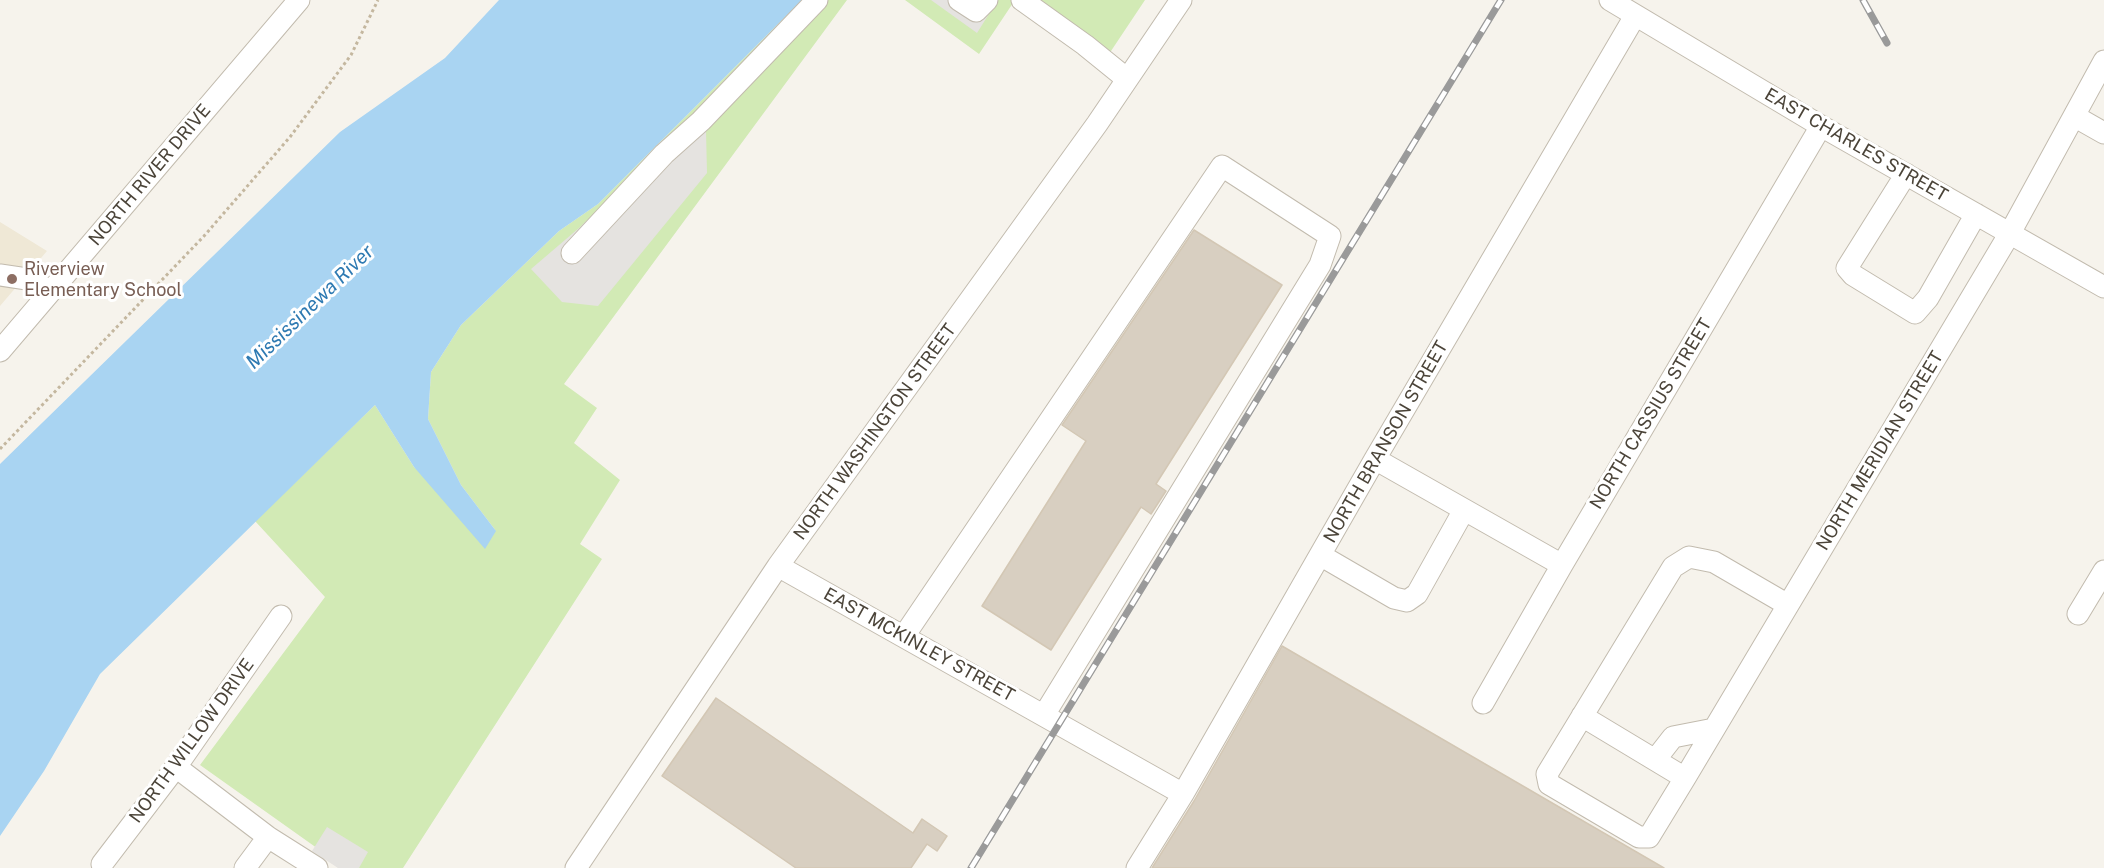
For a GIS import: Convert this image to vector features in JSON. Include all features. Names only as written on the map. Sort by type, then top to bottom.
[{"type":"street","name":"NORTH RIVER DRIVE","points":[[0,351],[299,0]]},
{"type":"street","points":[[572,253],[664,154],[701,121],[817,0]]},
{"type":"street","points":[[960,0],[976,11],[987,0]]},
{"type":"street","points":[[1022,0],[1085,45],[1127,79]]},
{"type":"street","name":"NORTH WASHINGTON STREET","points":[[576,868],[778,566],[1127,79],[1181,0]]},
{"type":"street","name":"EAST CHARLES STREET","points":[[1610,0],[1821,126],[2104,287]]},
{"type":"street","name":"NORTH BRANSON STREET","points":[[1137,868],[1183,794],[1375,459],[1635,16]]},
{"type":"street","name":"NORTH MERIDIAN STREET","points":[[1582,716],[1547,774],[1548,784],[1640,837],[1649,837],[2010,233],[2104,61]]},
{"type":"street","points":[[2074,116],[2104,133]]},
{"type":"street","name":"NORTH CASSIUS STREET","points":[[1484,703],[1562,565],[1821,126]]},
{"type":"street","points":[[904,636],[1222,166],[1330,236],[1320,265],[1052,720]]},
{"type":"street","points":[[1906,174],[1847,268],[1853,275],[1915,313],[1928,298],[1976,214]]},
{"type":"street","points":[[0,275],[27,279],[51,291]]},
{"type":"street","points":[[1375,459],[1562,565]]},
{"type":"street","points":[[1320,555],[1394,598],[1407,602],[1417,594],[1464,510]]},
{"type":"street","points":[[1685,778],[1582,716],[1673,567],[1689,557],[1714,562],[1788,605]]},
{"type":"street","name":"EAST MCKINLEY STREET","points":[[778,566],[1183,794]]},
{"type":"street","points":[[2078,614],[2104,571]]},
{"type":"street","name":"NORTH WILLOW DRIVE","points":[[102,864],[176,767],[281,616]]},
{"type":"street","points":[[1655,760],[1673,737],[1714,729]]},
{"type":"street","points":[[176,767],[268,837],[317,868]]},
{"type":"street","points":[[245,868],[268,837]]},
{"type":"path","points":[[0,449],[204,236],[290,137],[351,55],[378,0]]},
{"type":"shaded area","points":[[931,0],[986,0],[994,6],[977,33]]},
{"type":"shaded area","points":[[691,120],[706,131],[707,173],[598,306],[562,302],[531,269],[579,228]]},
{"type":"shaded area","name":"Riverview Elementary School","points":[[0,222],[47,251],[0,306]]},
{"type":"shaded area","points":[[327,827],[368,852],[359,868],[338,868],[312,851]]},
{"type":"green space","points":[[802,0],[847,0],[564,384],[597,408],[574,443],[620,480],[580,544],[602,559],[403,868],[345,868],[200,765],[325,597],[255,521],[375,405],[414,467],[496,531],[461,485],[428,419],[431,372],[461,325],[559,231],[598,204]]},
{"type":"green space","points":[[905,0],[1015,0],[979,54]]},
{"type":"green space","points":[[1034,0],[1145,0],[1109,54]]},
{"type":"water","name":"Mississinewa River","points":[[499,0],[802,0],[598,204],[559,231],[461,325],[431,372],[428,419],[461,485],[496,531],[485,549],[414,467],[375,405],[100,674],[44,771],[0,836],[0,464],[340,132],[445,58]]},
{"type":"building","points":[[1194,230],[1282,285],[1156,484],[1166,491],[1151,514],[1141,507],[1051,650],[982,606],[1086,441],[1062,425]]},
{"type":"building","points":[[1282,646],[1664,868],[1152,868],[1194,801]]},
{"type":"building","points":[[716,698],[913,833],[922,819],[947,836],[937,851],[927,844],[911,868],[796,868],[662,776]]},
{"type":"railway","points":[[971,868],[1501,0]]},
{"type":"railway","points":[[1863,0],[1887,43]]},
{"type":"place","name":"Riverview Elementary School","points":[[12,279]]}]
